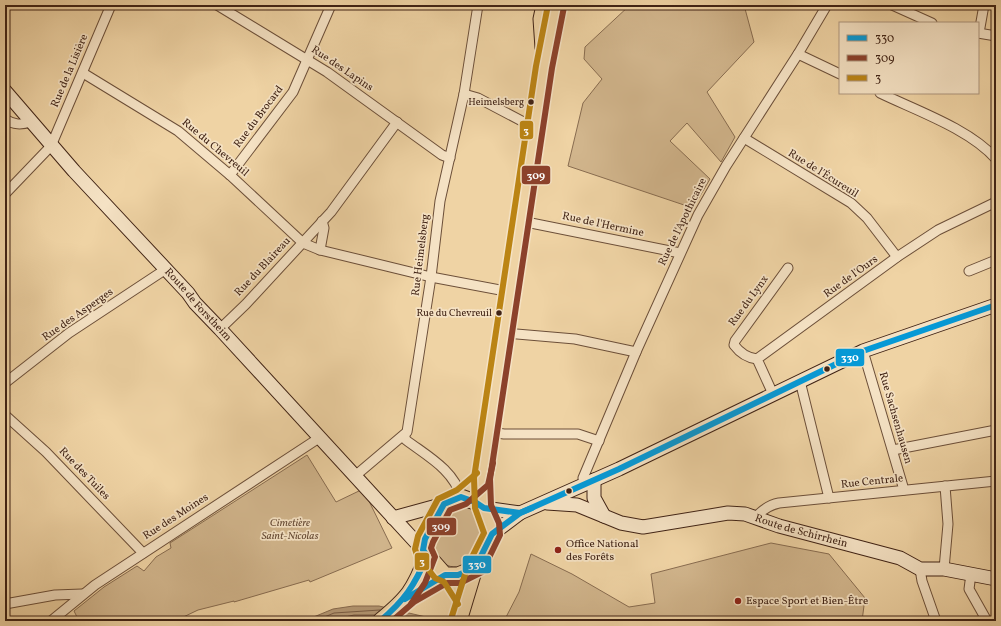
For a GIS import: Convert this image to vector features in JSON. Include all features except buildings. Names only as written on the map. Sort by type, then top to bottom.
[{"type":"main road","points":[[551,36],[552,5]]},
{"type":"main road","points":[[462,610],[475,568],[492,534],[484,508],[482,479],[544,67],[556,5]]},
{"type":"main road","points":[[541,10],[544,67]]},
{"type":"main road","points":[[407,597],[418,579],[425,553],[425,539],[444,504],[461,497],[482,479]]},
{"type":"main road","points":[[461,497],[484,508]]},
{"type":"main road","points":[[425,553],[447,576],[462,610]]},
{"type":"main road","points":[[380,621],[407,597],[447,576],[458,575],[475,568]]},
{"type":"street","name":"Rue de la Lisière","points":[[51,146],[111,5]]},
{"type":"street","name":"Rue des Lapins","points":[[217,5],[307,59],[398,122],[442,155],[450,158]]},
{"type":"street","name":"Rue du Brocard","points":[[230,174],[293,92],[331,5]]},
{"type":"street","name":"Rue Heimelsberg","points":[[404,435],[408,427],[431,277],[440,201],[464,94],[478,5]]},
{"type":"street","name":"Rue de l'Apothicaire","points":[[585,484],[583,478],[636,352],[698,215],[827,5]]},
{"type":"street","points":[[892,5],[907,8],[930,22]]},
{"type":"street","points":[[984,5],[979,33],[996,36]]},
{"type":"street","points":[[798,54],[839,74]]},
{"type":"street","name":"Rue du Chevreuil","points":[[83,73],[178,131],[230,174],[303,242],[320,250],[431,277],[511,292]]},
{"type":"street","name":"Route de Forstheim","points":[[5,91],[51,146],[166,269],[195,303],[425,553]]},
{"type":"street","points":[[464,94],[478,98],[535,128]]},
{"type":"street","points":[[882,94],[965,134],[986,147],[996,159]]},
{"type":"street","points":[[5,119],[12,124],[22,125],[31,122]]},
{"type":"street","name":"Rue du Blaireau","points":[[220,329],[246,304],[322,221],[398,122]]},
{"type":"street","name":"Rue de l'Écureuil","points":[[744,138],[851,203],[867,218],[897,257]]},
{"type":"street","points":[[5,194],[51,146]]},
{"type":"street","name":"Rue de l'Ours","points":[[757,359],[897,257],[938,230],[996,202]]},
{"type":"street","points":[[320,250],[324,228],[322,221]]},
{"type":"street","name":"Rue de l'Hermine","points":[[521,221],[680,253]]},
{"type":"street","points":[[969,271],[996,260]]},
{"type":"street","name":"Rue du Lynx","points":[[757,359],[750,358],[738,350],[734,345],[735,341],[788,268]]},
{"type":"street","name":"Rue des Asperges","points":[[5,382],[69,333],[166,269]]},
{"type":"street","points":[[492,534],[520,513],[585,484],[863,351],[996,304]]},
{"type":"street","points":[[504,333],[575,339],[636,352]]},
{"type":"street","name":"Rue Sachsenhausen","points":[[863,351],[904,490]]},
{"type":"street","points":[[757,359],[774,394]]},
{"type":"street","points":[[800,381],[829,498]]},
{"type":"street","name":"Rue des Tuiles","points":[[5,415],[46,452],[143,553]]},
{"type":"street","points":[[892,450],[996,430]]},
{"type":"street","points":[[490,432],[504,434],[578,434],[599,441]]},
{"type":"street","points":[[355,476],[398,438],[404,435],[406,440],[447,471],[456,484],[461,497]]},
{"type":"street","name":"Rue des Moines","points":[[50,621],[82,594],[319,438]]},
{"type":"street","name":"Rue Centrale","points":[[756,517],[762,510],[770,505],[996,481]]},
{"type":"street","points":[[585,484],[586,509]]},
{"type":"street","points":[[585,484],[604,516]]},
{"type":"street","points":[[944,569],[948,524],[945,486]]},
{"type":"street","name":"Route de Schirrhein","points":[[544,503],[577,505],[621,522],[643,527],[728,514],[744,514],[779,526],[900,558],[920,568],[944,569],[996,579]]},
{"type":"street","points":[[393,518],[444,504]]},
{"type":"street","points":[[484,508],[520,513]]},
{"type":"street","points":[[920,568],[922,581],[936,621]]},
{"type":"street","points":[[971,574],[970,589],[987,621]]},
{"type":"street","points":[[5,604],[55,596],[82,594]]},
{"type":"green space","points":[[630,5],[744,5],[754,42],[707,92],[735,137],[721,162],[687,123],[670,141],[710,179],[693,208],[568,166],[583,103],[602,79],[584,59],[585,47]]},
{"type":"green space","name":"Cimetière Saint-Nicolas","points":[[307,455],[336,502],[361,490],[367,497],[392,548],[310,582],[309,580],[234,602],[198,610],[175,621],[79,621],[74,611],[104,587],[137,566],[144,571],[156,557],[171,548],[170,543]]},
{"type":"green space","points":[[455,507],[467,507],[476,512],[485,532],[470,562],[463,566],[457,567],[445,564],[440,560],[433,549],[431,542],[448,510]]},
{"type":"green space","points":[[771,543],[829,554],[865,598],[862,621],[504,621],[519,592],[531,554],[572,574],[629,607],[655,603],[651,574]]},
{"type":"water","points":[[353,606],[379,606],[443,621],[304,621],[333,609]]},
{"type":"transit line","name":"3","points":[[451,619],[468,565],[484,533],[475,508],[474,478],[536,66],[548,5]]},
{"type":"transit line","name":"309","points":[[392,621],[414,602],[447,583],[460,583],[482,572],[500,535],[499,523],[491,505],[490,479],[552,68],[564,7]]},
{"type":"transit line","name":"330","points":[[380,621],[408,592],[418,576],[427,556],[423,550],[425,539],[444,504],[461,497],[475,502],[484,508],[520,513],[619,469],[863,351],[996,305]]},
{"type":"transit line","name":"309","points":[[411,604],[425,583],[435,557],[431,548],[433,542],[450,510],[466,504],[488,485],[493,463]]},
{"type":"transit line","name":"3","points":[[458,604],[444,582],[435,578],[417,555],[415,549],[418,536],[438,499],[457,490],[477,473]]},
{"type":"transit line","name":"330","points":[[405,599],[445,575],[458,575],[475,568],[492,534],[520,513],[532,508]]},
{"type":"place","name":"Heimelsberg","points":[[531,102]]},
{"type":"place","name":"Rue du Chevreuil","points":[[499,313]]},
{"type":"place","name":"Office National des Forêts","points":[[558,550]]},
{"type":"place","name":"Espace Sport et Bien-Être","points":[[738,601]]}]
